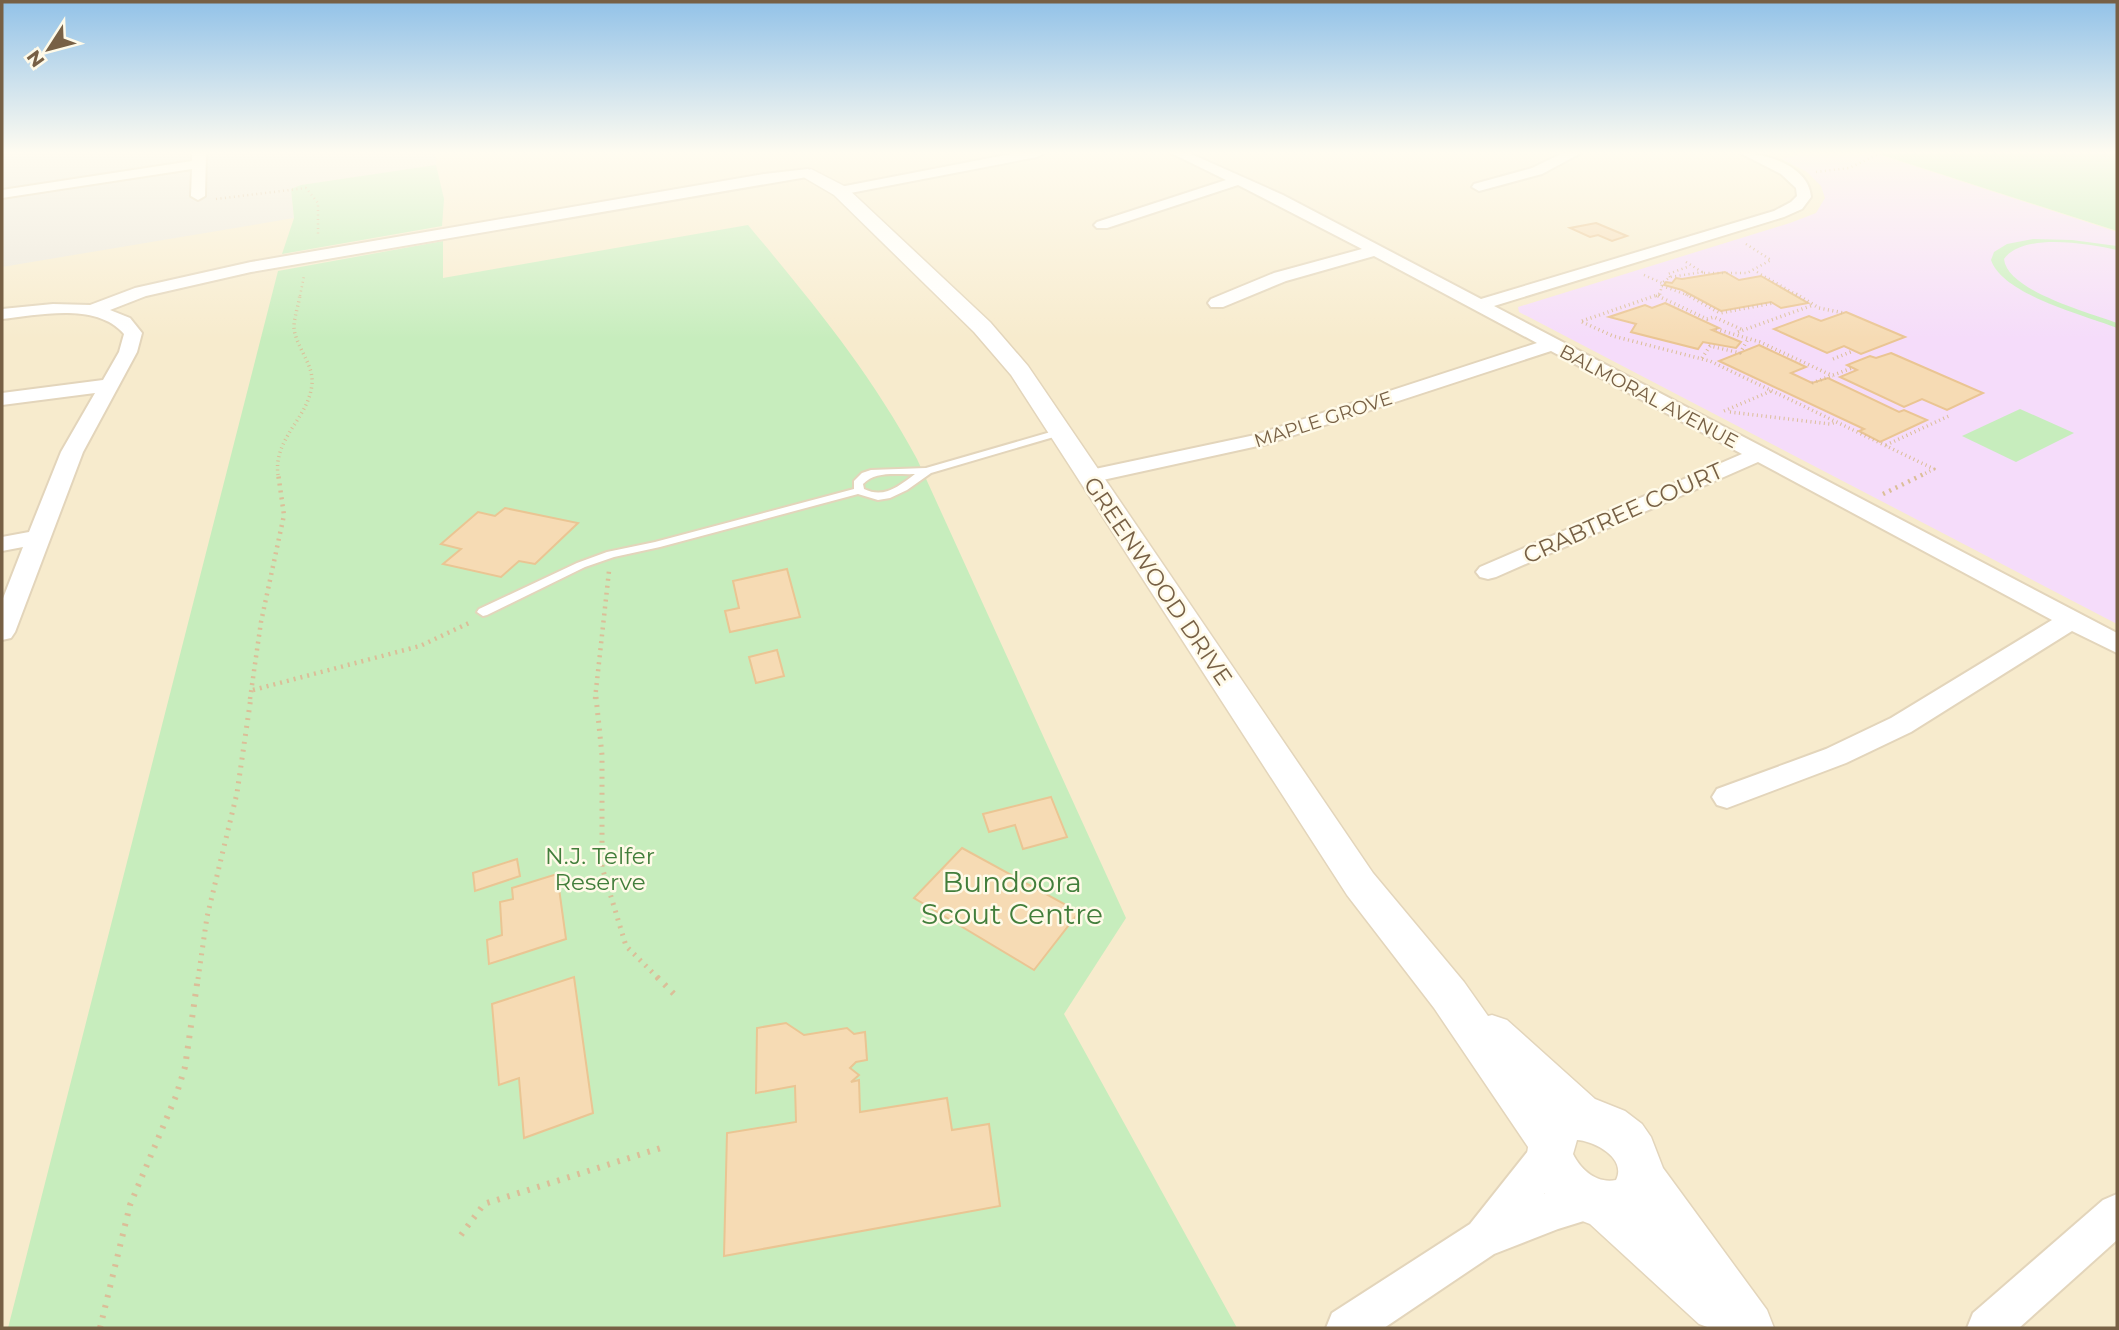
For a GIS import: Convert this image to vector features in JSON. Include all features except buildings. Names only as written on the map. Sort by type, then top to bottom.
[{"type":"street","points":[[97,312],[173,284],[552,215]]},
{"type":"street","name":"GREENWOOD DRIVE","points":[[863,215],[996,341],[1020,371],[1360,884],[1561,1138]]},
{"type":"street","points":[[1102,225],[1132,215]]},
{"type":"street","name":"BALMORAL AVENUE","points":[[1308,215],[2117,643]]},
{"type":"street","points":[[1479,305],[1779,215]]},
{"type":"street","points":[[1217,303],[1280,277],[1376,250]]},
{"type":"street","points":[[2,314],[59,309],[97,312],[123,321],[133,334],[128,352],[72,452],[2,632]]},
{"type":"street","name":"MAPLE GROVE","points":[[1089,477],[1259,440],[1552,344]]},
{"type":"street","points":[[2,399],[109,385]]},
{"type":"street","name":"CRABTREE COURT","points":[[1488,572],[1759,454]]},
{"type":"street","points":[[2,544],[39,537]]},
{"type":"street","points":[[1727,797],[1836,756],[1901,725],[2072,619]]},
{"type":"street","points":[[1347,1328],[1481,1239],[1558,1209],[1596,1203],[1619,1205],[1631,1200],[1639,1191],[1641,1165],[1625,1138],[1598,1121],[1561,1138],[1534,1178],[1481,1239]]},
{"type":"street","points":[[1561,1138],[1563,1181],[1596,1203],[1742,1328]]},
{"type":"street","points":[[1642,1178],[1749,1328]]},
{"type":"street","points":[[1988,1328],[2117,1214]]},
{"type":"lane","points":[[859,491],[858,482],[875,472],[927,471],[1061,432]]},
{"type":"lane","points":[[483,612],[611,554],[656,545],[859,491],[867,496],[886,497],[927,471]]},
{"type":"path","points":[[100,1328],[130,1205],[186,1067],[207,917],[237,793],[261,622],[281,535],[283,502],[277,468],[279,454],[283,440],[304,407],[312,384],[308,363],[294,328],[303,279],[311,268],[311,250],[316,249],[319,215]]},
{"type":"path","points":[[1670,276],[1726,270],[1741,274],[1757,272],[1771,260],[1744,242]]},
{"type":"path","points":[[1683,261],[1705,273]]},
{"type":"path","points":[[1661,286],[1670,276],[1668,274],[1691,266]]},
{"type":"path","points":[[1757,272],[1814,304],[1844,313]]},
{"type":"path","points":[[1661,286],[1662,293],[1657,296],[1582,322],[1613,336],[1702,358],[1934,469],[1873,499]]},
{"type":"path","points":[[1661,286],[1682,292],[1720,313],[1773,303]]},
{"type":"path","points":[[1657,296],[1707,319],[1714,317],[1743,330]]},
{"type":"path","points":[[1814,304],[1738,331],[1833,376]]},
{"type":"path","points":[[1716,329],[1760,342]]},
{"type":"path","points":[[1702,358],[1710,346],[1740,353],[1748,339]]},
{"type":"path","points":[[1833,359],[1853,351]]},
{"type":"path","points":[[1812,383],[1852,368]]},
{"type":"path","points":[[1720,412],[1772,391]]},
{"type":"path","points":[[1727,410],[1830,424],[1837,422]]},
{"type":"path","points":[[1885,445],[1951,415]]},
{"type":"path","points":[[611,554],[596,702],[602,755],[602,867],[626,946],[679,999]]},
{"type":"path","points":[[253,690],[420,646],[478,619],[483,612]]},
{"type":"path","points":[[461,1235],[485,1204],[667,1146]]},
{"type":"shaded area","points":[[2,215],[2068,215],[2117,231],[2117,1328],[2,1328]]},
{"type":"shaded area","points":[[2,215],[294,215],[294,218],[2,267]]},
{"type":"shaded area","points":[[1811,215],[2065,215],[2117,232],[2117,624],[1519,312],[1518,307]]},
{"type":"green space","points":[[294,215],[443,215],[442,226],[282,254]]},
{"type":"green space","points":[[2068,215],[2117,215],[2117,231]]},
{"type":"green space","name":"N.J. Telfer Reserve","points":[[748,225],[817,309],[859,366],[917,459],[1126,918],[1064,1014],[1237,1328],[8,1328],[278,271],[443,241],[443,278]]},
{"type":"green space","points":[[2033,239],[2072,240],[2117,246],[2117,250],[2074,243],[2041,243],[2026,245],[2004,259],[2009,271],[2034,291],[2117,323],[2117,328],[2027,293],[2011,284],[1999,272],[1991,260],[1994,252],[2007,244]]},
{"type":"green space","points":[[2020,409],[2074,433],[2016,462],[1962,436]]},
{"type":"park label","name":"Bundoora Scout Centre","points":[[1012,898]]}]
